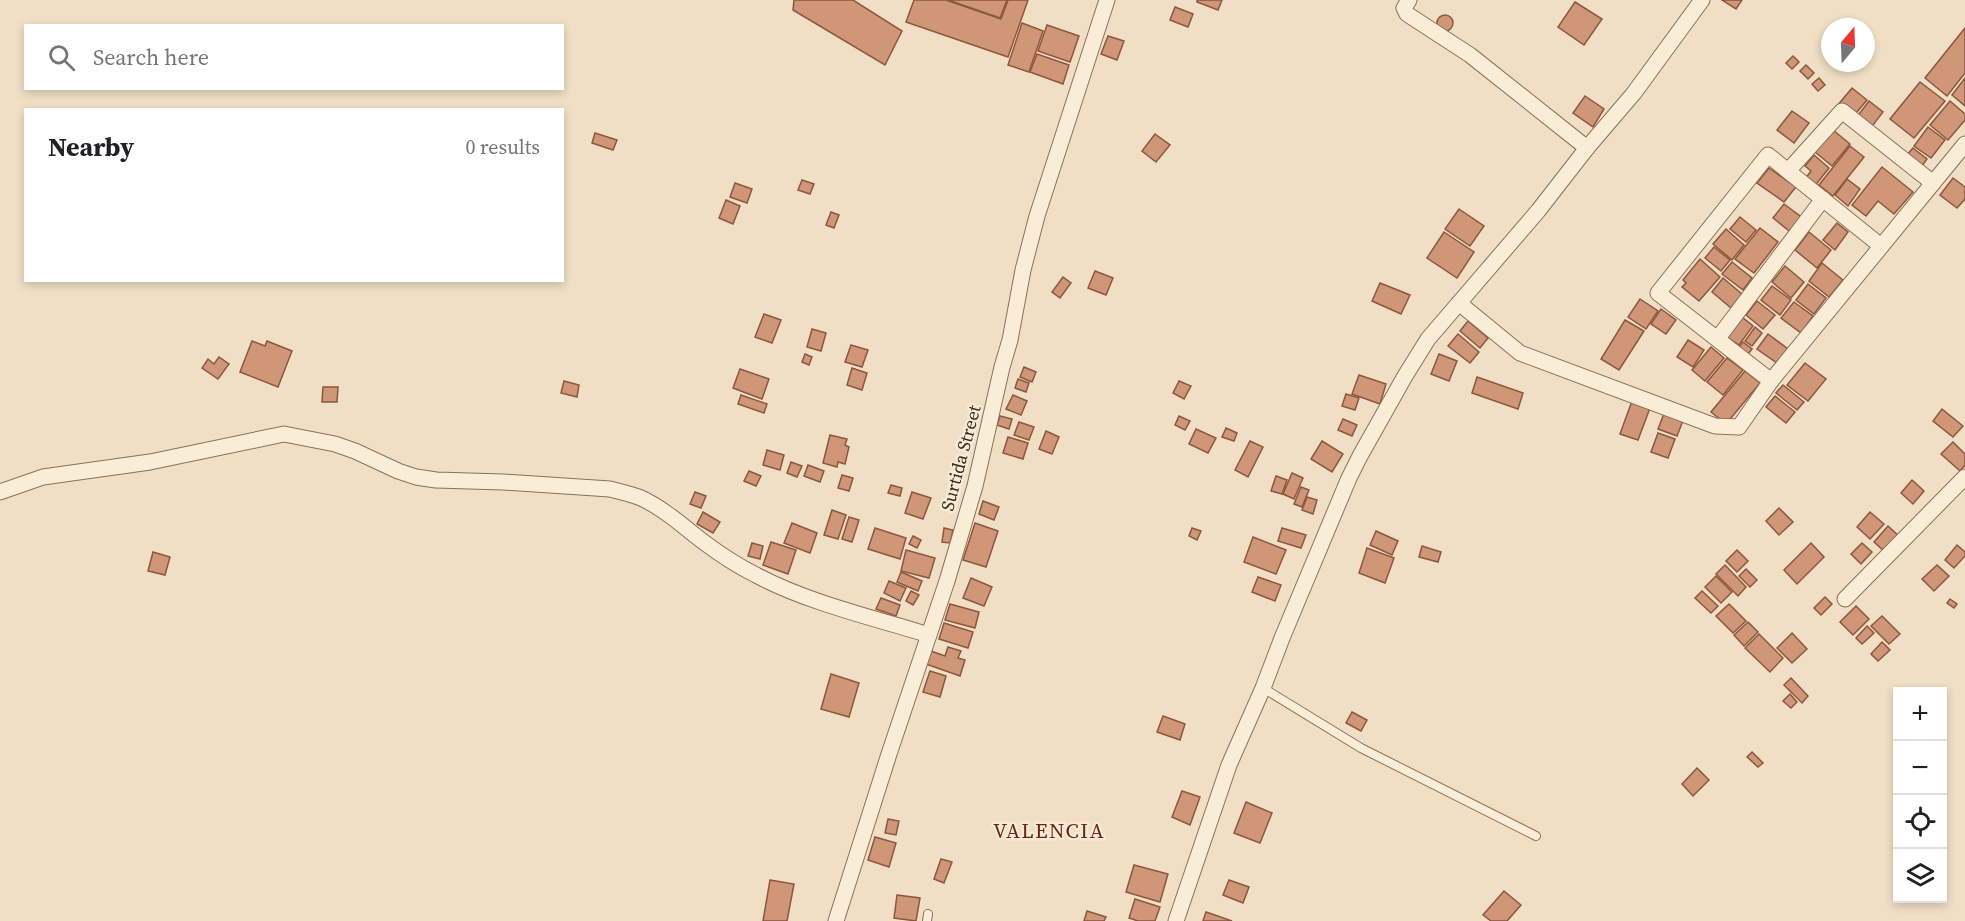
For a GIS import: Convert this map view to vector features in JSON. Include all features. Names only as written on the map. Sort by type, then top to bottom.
[{"type":"street","name":"Surtida Street","points":[[836,921],[885,764],[929,635],[985,449],[1010,340],[1023,270],[1037,216],[1107,0]]},
{"type":"street","points":[[1409,0],[1404,8],[1407,14],[1470,55],[1587,148]]},
{"type":"street","points":[[1176,921],[1225,776],[1360,456],[1422,348],[1634,93],[1702,0]]},
{"type":"street","points":[[1788,171],[1842,111],[1933,183]]},
{"type":"street","points":[[1459,303],[1520,353],[1715,426],[1739,427],[1771,381],[1965,144]]},
{"type":"street","points":[[1771,381],[1658,293],[1768,155],[1881,246]]},
{"type":"street","points":[[1718,338],[1823,199]]},
{"type":"street","points":[[0,492],[43,477],[150,462],[284,434],[335,444],[416,477],[610,489],[625,493],[658,508],[706,544],[765,580],[796,593],[929,635]]},
{"type":"street","points":[[1845,599],[1965,477]]},
{"type":"lane","points":[[1263,688],[1361,748],[1536,836]]},
{"type":"building","points":[[794,0],[853,0],[902,31],[885,65],[793,10]]},
{"type":"building","points":[[914,0],[946,0],[1001,19],[1008,0],[1028,0],[1008,57],[906,22]]},
{"type":"building","points":[[948,0],[1007,0],[1000,18]]},
{"type":"building","points":[[1197,0],[1222,0],[1218,10],[1197,2]]},
{"type":"building","points":[[1722,0],[1742,0],[1736,9]]},
{"type":"building","points":[[1575,2],[1602,19],[1584,45],[1558,27]]},
{"type":"building","points":[[1175,7],[1193,14],[1188,27],[1170,20]]},
{"type":"building","points":[[1445,15],[1451,17],[1453,23],[1451,29],[1445,31],[1439,29],[1437,23],[1439,17]]},
{"type":"building","points":[[1022,23],[1043,31],[1029,72],[1008,65]]},
{"type":"building","points":[[1047,25],[1079,36],[1070,62],[1038,51]]},
{"type":"building","points":[[1965,28],[1965,73],[1947,96],[1925,78]]},
{"type":"building","points":[[1108,36],[1124,41],[1117,60],[1101,54]]},
{"type":"building","points":[[1037,54],[1069,65],[1063,84],[1030,72]]},
{"type":"building","points":[[1793,56],[1799,62],[1792,69],[1786,63]]},
{"type":"building","points":[[1806,65],[1814,73],[1808,79],[1800,71]]},
{"type":"building","points":[[1819,78],[1825,85],[1818,91],[1812,84]]},
{"type":"building","points":[[1965,78],[1965,106],[1952,95]]},
{"type":"building","points":[[1920,82],[1945,101],[1914,138],[1890,119]]},
{"type":"building","points":[[1852,88],[1867,100],[1852,118],[1837,106]]},
{"type":"building","points":[[1585,96],[1604,109],[1593,127],[1573,113]]},
{"type":"building","points":[[1869,101],[1883,112],[1870,129],[1856,118]]},
{"type":"building","points":[[1950,101],[1965,114],[1965,120],[1948,140],[1930,125]]},
{"type":"building","points":[[1792,111],[1809,123],[1794,143],[1777,130]]},
{"type":"building","points":[[1928,127],[1945,140],[1931,158],[1914,146]]},
{"type":"building","points":[[1833,130],[1850,144],[1832,166],[1815,152]]},
{"type":"building","points":[[595,133],[617,140],[613,150],[592,143]]},
{"type":"building","points":[[1155,134],[1170,145],[1156,162],[1142,151]]},
{"type":"building","points":[[1850,146],[1864,157],[1833,196],[1819,185]]},
{"type":"building","points":[[1913,148],[1927,159],[1920,169],[1905,157]]},
{"type":"building","points":[[1814,155],[1829,168],[1814,187],[1805,179],[1811,171],[1805,166]]},
{"type":"building","points":[[1882,167],[1913,192],[1894,214],[1878,201],[1866,216],[1852,205]]},
{"type":"building","points":[[1769,168],[1796,187],[1784,202],[1757,183]]},
{"type":"building","points":[[1953,178],[1965,187],[1965,199],[1957,208],[1940,195]]},
{"type":"building","points":[[1847,179],[1860,189],[1848,206],[1835,195]]},
{"type":"building","points":[[802,180],[814,184],[810,194],[798,190]]},
{"type":"building","points":[[735,183],[752,189],[747,203],[730,197]]},
{"type":"building","points":[[726,200],[740,206],[733,224],[719,218]]},
{"type":"building","points":[[1784,204],[1804,219],[1793,234],[1773,218]]},
{"type":"building","points":[[1459,209],[1484,226],[1470,246],[1445,229]]},
{"type":"building","points":[[831,212],[839,215],[834,228],[826,225]]},
{"type":"building","points":[[1740,217],[1756,230],[1746,242],[1730,229]]},
{"type":"building","points":[[1837,223],[1848,232],[1835,250],[1823,240]]},
{"type":"building","points":[[1760,228],[1778,242],[1754,273],[1735,259]]},
{"type":"building","points":[[1726,229],[1744,245],[1732,260],[1713,244]]},
{"type":"building","points":[[1444,232],[1474,252],[1457,278],[1427,258]]},
{"type":"building","points":[[1809,232],[1831,250],[1817,268],[1795,250]]},
{"type":"building","points":[[1714,247],[1730,260],[1721,271],[1705,258]]},
{"type":"building","points":[[1700,259],[1720,277],[1699,301],[1682,287],[1686,283],[1683,280]]},
{"type":"building","points":[[1732,262],[1752,278],[1743,290],[1722,274]]},
{"type":"building","points":[[1822,263],[1843,280],[1829,297],[1809,281]]},
{"type":"building","points":[[1785,266],[1804,282],[1791,298],[1772,282]]},
{"type":"building","points":[[1095,271],[1113,278],[1106,295],[1088,288]]},
{"type":"building","points":[[1063,277],[1071,283],[1060,298],[1052,292]]},
{"type":"building","points":[[1723,278],[1742,294],[1731,308],[1712,292]]},
{"type":"building","points":[[1380,283],[1410,295],[1401,314],[1372,301]]},
{"type":"building","points":[[1808,284],[1826,298],[1814,314],[1796,300]]},
{"type":"building","points":[[1772,286],[1791,300],[1780,315],[1761,300]]},
{"type":"building","points":[[1640,299],[1658,311],[1646,329],[1628,317]]},
{"type":"building","points":[[1757,301],[1775,315],[1763,329],[1746,315]]},
{"type":"building","points":[[1794,302],[1813,316],[1801,333],[1781,318]]},
{"type":"building","points":[[1661,309],[1676,320],[1666,334],[1651,324]]},
{"type":"building","points":[[764,314],[781,320],[772,343],[755,337]]},
{"type":"building","points":[[1742,317],[1753,326],[1739,345],[1727,337]]},
{"type":"building","points":[[1625,320],[1644,331],[1619,370],[1601,359]]},
{"type":"building","points":[[1468,321],[1488,338],[1480,348],[1460,331]]},
{"type":"building","points":[[1755,327],[1762,333],[1752,346],[1745,341]]},
{"type":"building","points":[[812,329],[826,333],[821,351],[807,347]]},
{"type":"building","points":[[1458,334],[1479,352],[1470,363],[1448,346]]},
{"type":"building","points":[[1768,334],[1788,349],[1777,363],[1757,349]]},
{"type":"building","points":[[1688,340],[1704,350],[1693,367],[1677,357]]},
{"type":"building","points":[[252,341],[265,346],[267,341],[292,351],[278,387],[240,372]]},
{"type":"building","points":[[1743,342],[1752,349],[1746,357],[1737,350]]},
{"type":"building","points":[[851,345],[868,350],[862,367],[845,362]]},
{"type":"building","points":[[1711,347],[1724,358],[1705,381],[1692,370]]},
{"type":"building","points":[[805,354],[812,357],[809,365],[802,362]]},
{"type":"building","points":[[1439,354],[1457,361],[1449,381],[1431,374]]},
{"type":"building","points":[[219,357],[229,364],[218,379],[202,368],[208,359],[214,364]]},
{"type":"building","points":[[1727,358],[1743,370],[1723,395],[1707,382]]},
{"type":"building","points":[[1805,363],[1826,379],[1808,401],[1787,385]]},
{"type":"building","points":[[1024,367],[1036,372],[1032,382],[1020,377]]},
{"type":"building","points":[[852,368],[867,373],[862,390],[847,385]]},
{"type":"building","points":[[740,369],[769,379],[762,399],[733,388]]},
{"type":"building","points":[[1745,371],[1760,383],[1726,424],[1711,412]]},
{"type":"building","points":[[1359,375],[1386,384],[1380,404],[1352,394]]},
{"type":"building","points":[[1477,377],[1523,393],[1518,409],[1472,393]]},
{"type":"building","points":[[1018,379],[1029,383],[1026,392],[1015,388]]},
{"type":"building","points":[[564,381],[579,385],[577,397],[561,393]]},
{"type":"building","points":[[1179,381],[1191,386],[1184,399],[1173,393]]},
{"type":"building","points":[[1783,385],[1804,402],[1797,410],[1776,393]]},
{"type":"building","points":[[323,387],[338,387],[337,402],[322,402]]},
{"type":"building","points":[[1346,394],[1359,398],[1355,410],[1342,406]]},
{"type":"building","points":[[741,395],[767,404],[764,413],[738,404]]},
{"type":"building","points":[[1013,395],[1027,401],[1021,415],[1006,409]]},
{"type":"building","points":[[1775,396],[1795,412],[1786,423],[1766,407]]},
{"type":"building","points":[[1632,401],[1650,408],[1638,440],[1620,434]]},
{"type":"building","points":[[1942,409],[1963,426],[1953,437],[1933,421]]},
{"type":"building","points":[[1665,411],[1684,418],[1677,436],[1658,429]]},
{"type":"building","points":[[1000,416],[1012,419],[1009,429],[997,425]]},
{"type":"building","points":[[1179,416],[1190,421],[1185,430],[1175,425]]},
{"type":"building","points":[[1343,419],[1357,425],[1352,436],[1338,430]]},
{"type":"building","points":[[1019,422],[1034,427],[1029,440],[1014,435]]},
{"type":"building","points":[[1226,428],[1237,433],[1234,441],[1222,437]]},
{"type":"building","points":[[1196,429],[1216,438],[1208,453],[1189,444]]},
{"type":"building","points":[[1046,431],[1059,437],[1052,454],[1039,449]]},
{"type":"building","points":[[1658,433],[1675,439],[1668,458],[1651,452]]},
{"type":"building","points":[[830,435],[847,439],[845,445],[849,447],[845,464],[838,462],[837,467],[823,463]]},
{"type":"building","points":[[1008,437],[1028,443],[1023,459],[1003,453]]},
{"type":"building","points":[[1250,441],[1263,447],[1248,477],[1235,470]]},
{"type":"building","points":[[1322,441],[1343,454],[1332,472],[1311,459]]},
{"type":"building","points":[[1953,442],[1965,454],[1965,465],[1960,471],[1941,454]]},
{"type":"building","points":[[767,450],[784,455],[780,470],[763,465]]},
{"type":"building","points":[[791,462],[802,466],[797,477],[787,473]]},
{"type":"building","points":[[808,465],[824,471],[820,482],[804,476]]},
{"type":"building","points":[[749,471],[761,476],[756,486],[744,481]]},
{"type":"building","points":[[1292,473],[1303,478],[1294,499],[1283,494]]},
{"type":"building","points":[[842,475],[853,478],[849,491],[838,488]]},
{"type":"building","points":[[1276,476],[1287,480],[1282,494],[1271,491]]},
{"type":"building","points":[[1912,480],[1924,491],[1913,504],[1901,493]]},
{"type":"building","points":[[891,485],[902,488],[900,496],[888,493]]},
{"type":"building","points":[[1301,487],[1309,490],[1302,507],[1294,504]]},
{"type":"building","points":[[695,492],[706,496],[701,508],[690,504]]},
{"type":"building","points":[[912,492],[931,498],[923,519],[905,513]]},
{"type":"building","points":[[1307,497],[1317,500],[1313,514],[1302,510]]},
{"type":"building","points":[[983,501],[999,507],[994,520],[979,514]]},
{"type":"building","points":[[1779,508],[1793,522],[1779,535],[1766,521]]},
{"type":"building","points":[[832,510],[846,515],[838,539],[824,535]]},
{"type":"building","points":[[703,512],[720,522],[713,533],[697,524]]},
{"type":"building","points":[[1870,512],[1884,524],[1870,539],[1857,527]]},
{"type":"building","points":[[849,517],[859,520],[852,542],[842,539]]},
{"type":"building","points":[[792,523],[817,533],[810,553],[784,543]]},
{"type":"building","points":[[975,523],[998,531],[986,567],[963,560]]},
{"type":"building","points":[[1888,526],[1900,537],[1886,553],[1874,542]]},
{"type":"building","points":[[875,528],[906,538],[900,559],[868,549]]},
{"type":"building","points":[[944,528],[953,530],[950,543],[942,542]]},
{"type":"building","points":[[1192,528],[1201,531],[1197,540],[1189,536]]},
{"type":"building","points":[[1282,528],[1306,535],[1301,548],[1278,541]]},
{"type":"building","points":[[1376,531],[1398,541],[1392,555],[1370,545]]},
{"type":"building","points":[[913,536],[921,540],[917,548],[909,544]]},
{"type":"building","points":[[1253,537],[1286,550],[1276,574],[1244,562]]},
{"type":"building","points":[[771,542],[796,550],[788,574],[763,565]]},
{"type":"building","points":[[752,543],[763,546],[760,559],[748,556]]},
{"type":"building","points":[[1811,543],[1824,557],[1797,584],[1784,570]]},
{"type":"building","points":[[1862,543],[1872,552],[1861,564],[1851,554]]},
{"type":"building","points":[[1957,545],[1965,552],[1965,556],[1954,568],[1945,560]]},
{"type":"building","points":[[1422,546],[1441,552],[1438,562],[1419,557]]},
{"type":"building","points":[[1367,548],[1394,558],[1385,583],[1359,573]]},
{"type":"building","points":[[906,550],[935,558],[929,578],[901,571]]},
{"type":"building","points":[[1737,550],[1748,561],[1737,572],[1726,561]]},
{"type":"building","points":[[153,552],[170,557],[165,575],[148,571]]},
{"type":"building","points":[[1725,565],[1746,587],[1738,596],[1716,574]]},
{"type":"building","points":[[1937,565],[1949,576],[1934,591],[1922,579]]},
{"type":"building","points":[[1746,569],[1757,580],[1750,587],[1739,576]]},
{"type":"building","points":[[901,572],[922,581],[918,591],[897,582]]},
{"type":"building","points":[[1716,576],[1732,592],[1721,603],[1705,587]]},
{"type":"building","points":[[1258,577],[1281,585],[1275,601],[1252,592]]},
{"type":"building","points":[[971,578],[992,587],[984,606],[963,598]]},
{"type":"building","points":[[889,581],[906,588],[900,601],[884,593]]},
{"type":"building","points":[[911,591],[919,595],[913,605],[906,601]]},
{"type":"building","points":[[1702,591],[1718,606],[1711,613],[1695,598]]},
{"type":"building","points":[[1825,597],[1832,604],[1821,615],[1814,608]]},
{"type":"building","points":[[881,598],[900,605],[896,616],[876,609]]},
{"type":"building","points":[[1950,599],[1957,604],[1954,608],[1947,603]]},
{"type":"building","points":[[950,604],[979,612],[975,628],[945,620]]},
{"type":"building","points":[[1729,604],[1746,621],[1733,633],[1716,616]]},
{"type":"building","points":[[1856,606],[1869,619],[1853,635],[1840,622]]},
{"type":"building","points":[[1882,616],[1900,634],[1889,644],[1871,626]]},
{"type":"building","points":[[1748,622],[1758,632],[1744,646],[1734,635]]},
{"type":"building","points":[[944,623],[973,632],[968,648],[939,639]]},
{"type":"building","points":[[1867,626],[1874,633],[1862,644],[1856,638]]},
{"type":"building","points":[[1792,633],[1807,649],[1792,663],[1777,648]]},
{"type":"building","points":[[1759,634],[1783,658],[1770,672],[1745,648]]},
{"type":"building","points":[[1882,642],[1890,650],[1878,661],[1871,654]]},
{"type":"building","points":[[948,647],[961,651],[958,658],[965,660],[960,676],[926,664],[931,651],[945,656]]},
{"type":"building","points":[[930,671],[946,676],[940,697],[923,692]]},
{"type":"building","points":[[831,674],[859,683],[849,717],[821,709]]},
{"type":"building","points":[[1791,678],[1808,696],[1802,703],[1784,685]]},
{"type":"building","points":[[1790,694],[1797,702],[1791,708],[1783,701]]},
{"type":"building","points":[[1352,712],[1367,720],[1361,731],[1346,723]]},
{"type":"building","points":[[1163,716],[1185,724],[1180,740],[1157,732]]},
{"type":"building","points":[[1752,752],[1763,763],[1758,767],[1747,757]]},
{"type":"building","points":[[1697,768],[1709,780],[1693,796],[1682,784]]},
{"type":"building","points":[[1182,791],[1200,797],[1190,825],[1172,817]]},
{"type":"building","points":[[1246,802],[1272,813],[1260,843],[1234,833]]},
{"type":"building","points":[[888,819],[899,821],[896,835],[885,833]]},
{"type":"building","points":[[875,837],[896,843],[889,867],[868,860]]},
{"type":"building","points":[[941,859],[952,862],[944,883],[934,879]]},
{"type":"building","points":[[1134,865],[1168,874],[1160,902],[1126,892]]},
{"type":"building","points":[[770,880],[794,884],[787,921],[763,921]]},
{"type":"building","points":[[1229,880],[1249,887],[1243,903],[1223,895]]},
{"type":"building","points":[[1504,891],[1521,905],[1507,921],[1491,921],[1483,915]]},
{"type":"building","points":[[897,895],[920,898],[916,921],[894,918]]},
{"type":"building","points":[[1135,899],[1160,907],[1155,921],[1138,921],[1129,918]]},
{"type":"building","points":[[1087,911],[1106,917],[1104,921],[1084,921]]},
{"type":"building","points":[[1206,912],[1232,921],[1203,921]]},
{"type":"district","name":"VALENCIA","points":[[1049,831]]}]
